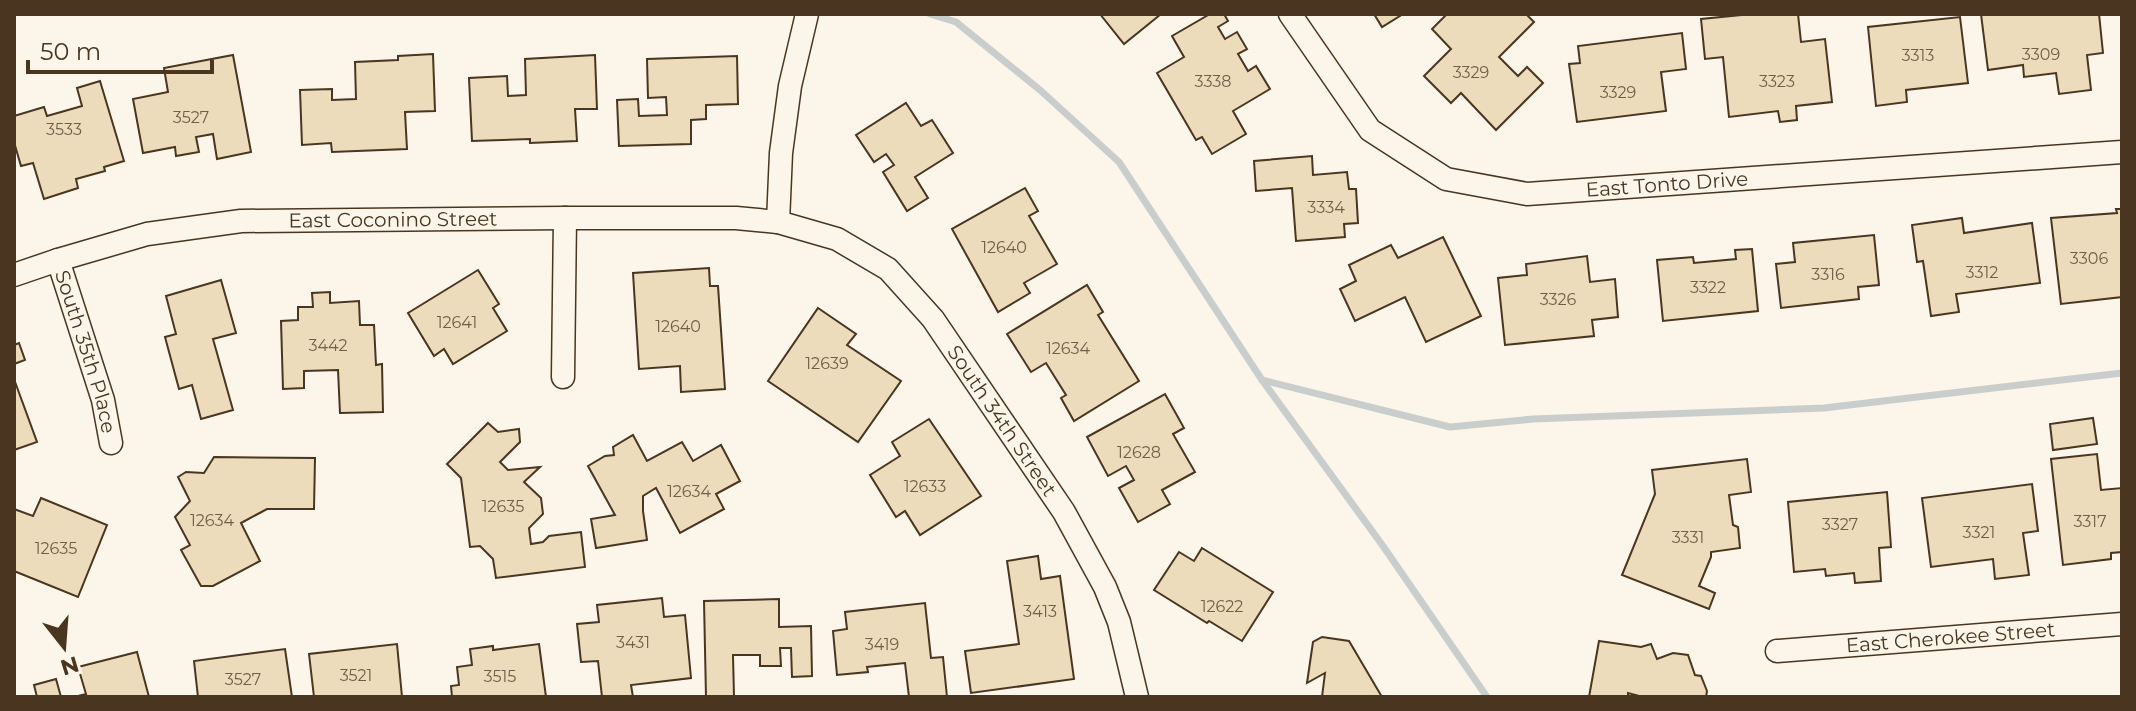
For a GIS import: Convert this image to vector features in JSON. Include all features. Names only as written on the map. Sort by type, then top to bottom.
[{"type":"street","name":"East Tonto Drive","points":[[1290,14],[1370,130],[1446,179],[1517,193],[2122,152]]},
{"type":"street","points":[[778,222],[781,153],[790,86],[806,17]]},
{"type":"street","points":[[563,377],[565,218]]},
{"type":"street","name":"East Coconino Street","points":[[14,275],[147,234],[241,221],[736,218],[778,222]]},
{"type":"street","name":"South 34th Street","points":[[778,222],[837,239],[888,269],[933,319],[1064,512],[1105,587],[1119,622],[1137,697]]},
{"type":"street","name":"South 35th Place","points":[[58,260],[103,400],[111,443]]},
{"type":"street","name":"East Cherokee Street","points":[[1777,651],[2122,624]]},
{"type":"building","points":[[1100,14],[1161,14],[1124,44]]},
{"type":"building","points":[[1210,14],[1224,14],[1228,21],[1218,27],[1225,39],[1237,32],[1247,49],[1238,54],[1248,71],[1256,66],[1270,89],[1233,111],[1246,134],[1212,154],[1202,137],[1196,140],[1157,73],[1184,57],[1172,36]]},
{"type":"building","points":[[1374,14],[1403,14],[1382,27]]},
{"type":"building","points":[[1447,14],[1526,14],[1534,22],[1499,57],[1518,76],[1527,67],[1543,83],[1496,130],[1461,93],[1451,103],[1424,76],[1451,49],[1432,29]]},
{"type":"building","points":[[1798,14],[1801,42],[1825,39],[1832,102],[1796,106],[1797,120],[1780,122],[1778,111],[1729,117],[1723,57],[1705,59],[1701,19]]},
{"type":"building","points":[[1981,14],[2099,14],[2103,53],[2087,55],[2091,90],[2059,94],[2056,73],[2024,77],[2023,65],[1988,70]]},
{"type":"building","points":[[1960,17],[1968,83],[1906,90],[1907,102],[1876,106],[1868,27]]},
{"type":"building","points":[[1682,33],[1686,69],[1661,72],[1666,111],[1577,122],[1569,64],[1580,63],[1578,46]]},
{"type":"building","points":[[433,54],[435,111],[405,112],[407,149],[332,152],[331,143],[302,145],[300,90],[332,89],[332,100],[356,99],[355,62]]},
{"type":"building","points":[[233,55],[251,152],[217,159],[213,134],[196,137],[199,152],[176,156],[175,147],[143,153],[133,99],[168,92],[164,68]]},
{"type":"building","points":[[595,55],[597,109],[575,109],[577,141],[472,141],[469,78],[507,76],[508,96],[526,95],[525,59]]},
{"type":"building","points":[[737,56],[738,104],[706,105],[706,119],[691,120],[691,144],[619,146],[617,100],[638,99],[639,116],[667,115],[666,97],[648,98],[647,59]]},
{"type":"building","points":[[100,81],[124,161],[104,167],[105,171],[76,179],[78,188],[44,199],[33,163],[21,166],[14,142],[14,116],[44,107],[47,116],[82,106],[77,88]]},
{"type":"building","points":[[906,103],[921,126],[932,120],[953,153],[915,177],[928,198],[907,211],[883,172],[894,165],[886,154],[874,162],[856,135]]},
{"type":"building","points":[[1312,156],[1313,175],[1347,172],[1349,189],[1356,189],[1358,223],[1344,224],[1345,237],[1296,241],[1292,188],[1256,191],[1254,161]]},
{"type":"building","points":[[1025,188],[1038,211],[1029,216],[1057,264],[1024,283],[1030,293],[998,312],[952,229]]},
{"type":"building","points":[[2116,209],[2122,209],[2122,297],[2061,304],[2051,218],[2117,213]]},
{"type":"building","points":[[1962,218],[1964,233],[2032,223],[2040,283],[1956,294],[1959,312],[1931,316],[1923,261],[1917,262],[1912,225]]},
{"type":"building","points":[[1874,235],[1879,285],[1858,287],[1859,299],[1781,308],[1776,264],[1795,262],[1793,243]]},
{"type":"building","points":[[1443,237],[1481,316],[1426,342],[1405,297],[1355,321],[1340,289],[1356,281],[1349,265],[1391,245],[1398,258]]},
{"type":"building","points":[[1752,249],[1758,311],[1663,321],[1657,260],[1693,257],[1694,263],[1736,259],[1735,250]]},
{"type":"building","points":[[1587,256],[1590,282],[1615,279],[1618,317],[1592,320],[1594,336],[1505,345],[1498,278],[1527,275],[1526,264]]},
{"type":"building","points":[[709,268],[710,286],[718,286],[725,389],[681,392],[680,366],[639,369],[633,273]]},
{"type":"building","points":[[478,270],[499,304],[493,308],[507,331],[453,364],[444,349],[434,356],[408,313]]},
{"type":"building","points":[[221,280],[236,333],[213,339],[233,410],[201,419],[192,385],[179,389],[165,337],[176,334],[166,296]]},
{"type":"building","points":[[1087,285],[1103,312],[1098,315],[1139,381],[1074,421],[1061,398],[1066,395],[1046,363],[1031,372],[1007,334]]},
{"type":"building","points":[[330,292],[330,303],[359,301],[360,325],[374,325],[376,365],[382,364],[383,412],[340,413],[338,370],[304,371],[304,388],[283,389],[281,321],[298,320],[298,307],[313,307],[312,293]]},
{"type":"building","points":[[818,308],[856,334],[847,345],[901,381],[858,442],[768,381]]},
{"type":"building","points":[[19,343],[25,360],[14,364],[14,345]]},
{"type":"building","points":[[14,379],[37,442],[14,450]]},
{"type":"building","points":[[1165,394],[1184,428],[1173,434],[1195,472],[1162,490],[1170,504],[1138,522],[1119,488],[1134,480],[1126,466],[1108,476],[1087,437]]},
{"type":"building","points":[[2093,418],[2097,444],[2053,450],[2050,424]]},
{"type":"building","points":[[929,419],[981,496],[920,535],[905,511],[896,517],[870,475],[900,456],[892,442]]},
{"type":"building","points":[[488,423],[498,432],[519,429],[520,442],[500,462],[508,470],[540,467],[524,482],[541,498],[543,514],[529,528],[531,544],[543,542],[549,536],[581,532],[585,567],[496,578],[493,559],[480,546],[470,547],[461,478],[447,464]]},
{"type":"building","points":[[633,435],[647,461],[682,442],[693,461],[721,445],[740,481],[716,494],[724,509],[680,533],[656,488],[643,496],[647,540],[596,548],[591,519],[615,515],[588,466],[605,456],[614,455],[613,447]]},
{"type":"building","points":[[2097,454],[2101,490],[2122,488],[2122,552],[2111,553],[2111,559],[2063,565],[2051,459]]},
{"type":"building","points":[[214,457],[315,458],[314,509],[267,509],[241,523],[260,561],[213,586],[201,586],[181,550],[190,545],[175,517],[190,501],[178,477],[186,472],[204,473]]},
{"type":"building","points":[[1747,459],[1751,492],[1729,495],[1740,548],[1711,552],[1699,586],[1715,593],[1709,609],[1622,575],[1655,494],[1652,470]]},
{"type":"building","points":[[2032,484],[2038,531],[2023,533],[2029,575],[1995,579],[1993,559],[1931,567],[1922,498]]},
{"type":"building","points":[[1887,492],[1891,547],[1879,548],[1881,581],[1855,583],[1854,573],[1826,576],[1825,569],[1794,572],[1788,502]]},
{"type":"building","points":[[41,498],[107,525],[78,597],[14,571],[14,509],[33,516]]},
{"type":"building","points":[[1202,548],[1273,592],[1242,641],[1154,590],[1179,552],[1194,561]]},
{"type":"building","points":[[1038,556],[1041,579],[1060,576],[1074,679],[971,693],[965,651],[1019,644],[1007,561]]},
{"type":"building","points":[[662,598],[664,617],[685,615],[691,678],[631,685],[633,697],[602,697],[598,661],[581,662],[577,624],[599,622],[597,605]]},
{"type":"building","points":[[779,599],[779,627],[811,626],[812,676],[792,677],[791,648],[780,648],[781,666],[760,666],[760,655],[733,655],[734,696],[706,697],[704,601]]},
{"type":"building","points":[[925,603],[931,658],[943,657],[947,697],[909,697],[905,663],[867,667],[868,672],[837,675],[833,631],[847,629],[845,612]]},
{"type":"building","points":[[1322,637],[1349,641],[1382,697],[1322,697],[1325,673],[1307,683],[1313,642]]},
{"type":"building","points":[[1599,641],[1641,647],[1651,644],[1657,659],[1673,653],[1688,655],[1695,675],[1701,676],[1706,697],[1643,697],[1628,693],[1628,697],[1589,697]]},
{"type":"building","points":[[397,644],[402,697],[314,697],[309,654]]},
{"type":"building","points":[[539,644],[546,697],[452,697],[451,686],[459,685],[457,667],[472,665],[470,649],[493,646],[493,650]]},
{"type":"building","points":[[285,649],[292,697],[198,697],[194,661]]},
{"type":"building","points":[[137,652],[149,697],[74,697],[86,694],[78,667]]},
{"type":"building","points":[[56,679],[61,697],[37,697],[34,685]]},
{"type":"waterway","points":[[930,14],[956,22],[1040,90],[1119,162],[1262,380],[1383,546],[1487,697]]},
{"type":"waterway","points":[[1262,380],[1450,427],[1533,419],[1824,408],[2122,373]]}]
